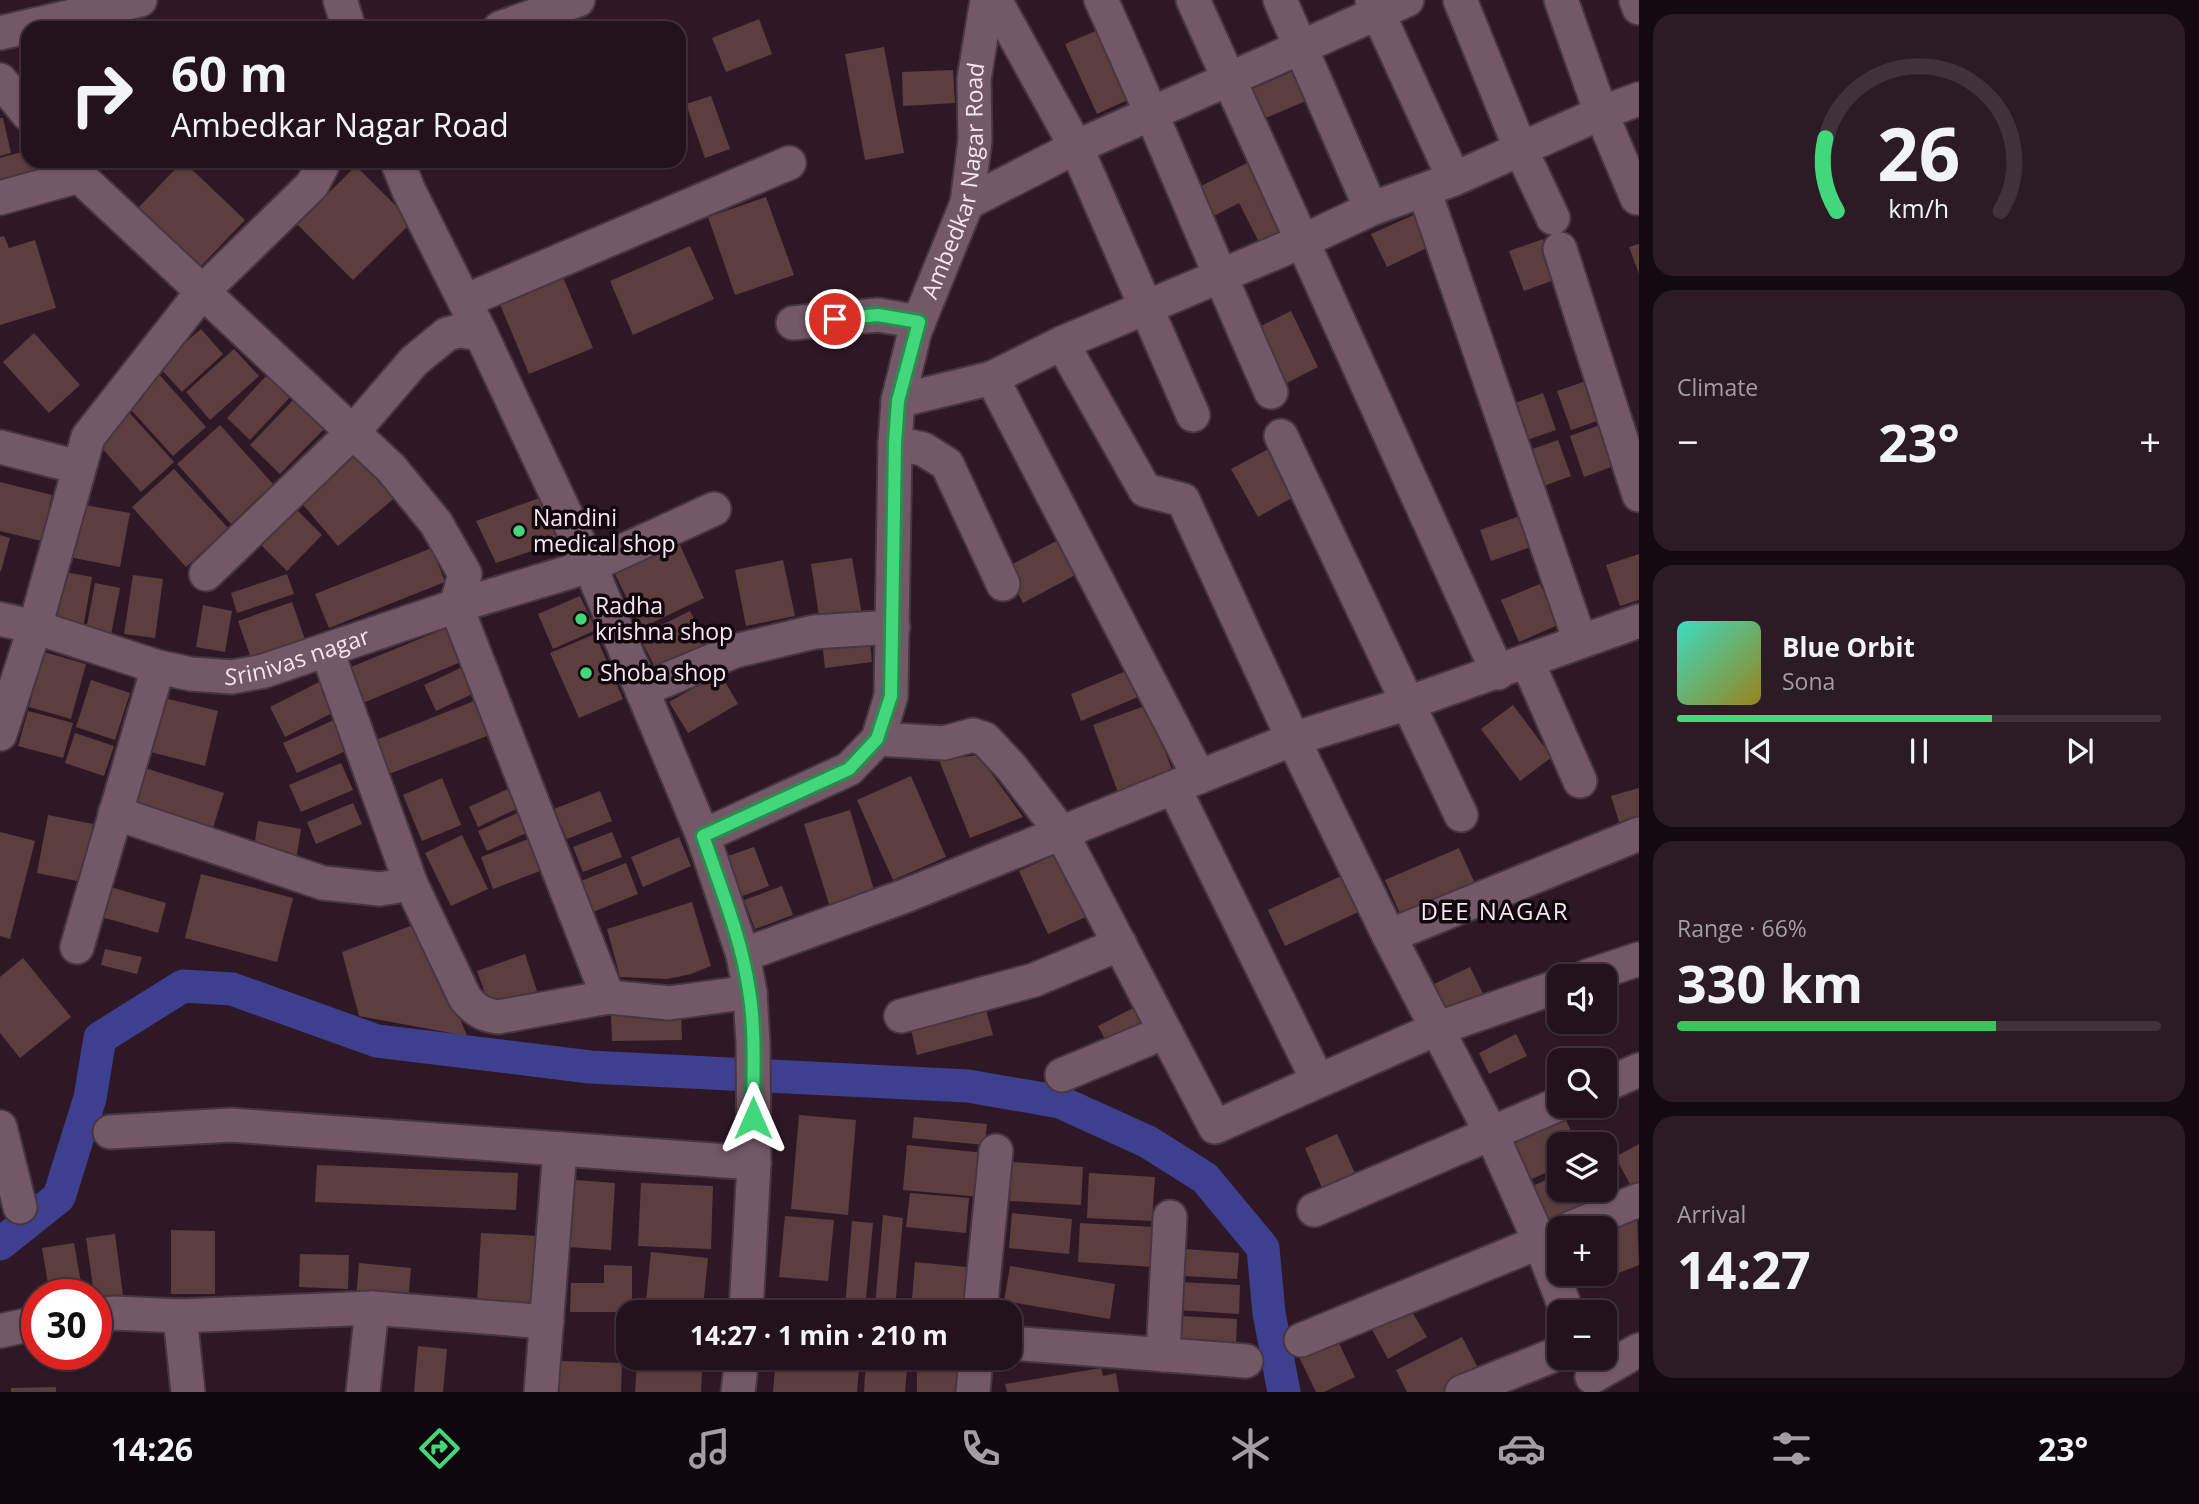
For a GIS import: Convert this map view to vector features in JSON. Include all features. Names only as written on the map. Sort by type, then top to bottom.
[{"type":"street","points":[[51,21],[140,0]]},
{"type":"street","points":[[340,0],[347,21]]},
{"type":"street","points":[[520,21],[578,0]]},
{"type":"street","name":"Ambedkar Nagar Road","points":[[703,836],[849,769],[877,739],[891,696],[898,401],[919,322],[967,202],[975,140],[974,79],[987,0]]},
{"type":"street","points":[[995,0],[1076,147],[1193,415]]},
{"type":"street","points":[[1101,0],[1270,392]]},
{"type":"street","points":[[1193,0],[1303,240],[1513,667],[1580,781]]},
{"type":"street","points":[[1280,0],[1371,209]]},
{"type":"street","points":[[1460,0],[1556,234],[1639,495]]},
{"type":"street","points":[[1560,0],[1601,113],[1637,198]]},
{"type":"street","points":[[1636,0],[1639,8]]},
{"type":"street","points":[[967,202],[1076,147],[1299,48],[1386,4],[1580,641]]},
{"type":"street","points":[[0,33],[21,28]]},
{"type":"street","points":[[0,80],[21,106]]},
{"type":"street","points":[[898,401],[992,377],[1062,343],[1371,209],[1439,185],[1601,113],[1639,99]]},
{"type":"street","points":[[465,301],[789,163]]},
{"type":"street","points":[[0,198],[73,168],[391,468],[436,523],[465,574],[456,606],[608,997]]},
{"type":"street","points":[[0,734],[35,627],[88,437],[202,292],[312,185],[321,168]]},
{"type":"street","points":[[400,168],[590,566],[703,836],[743,955],[750,992],[753,1042],[754,1163],[747,1300]]},
{"type":"street","points":[[793,323],[878,315],[919,322]]},
{"type":"street","points":[[206,573],[352,433],[414,361],[447,334],[459,331],[481,334]]},
{"type":"street","points":[[1062,343],[1145,490],[1183,500],[1293,739],[1389,936],[1436,1029],[1547,1233]]},
{"type":"street","points":[[992,377],[1187,783],[1318,1081]]},
{"type":"street","points":[[1281,436],[1461,815]]},
{"type":"street","points":[[895,443],[923,449],[947,464],[1003,584]]},
{"type":"street","points":[[0,447],[78,467]]},
{"type":"street","name":"Srinivas nagar","points":[[0,619],[35,627],[158,667],[191,674],[232,677],[264,671],[456,606],[590,566],[714,509]]},
{"type":"street","points":[[743,955],[905,896],[1293,739],[1408,703],[1639,621]]},
{"type":"street","points":[[642,690],[735,651],[814,632],[893,627]]},
{"type":"street","points":[[327,651],[411,884],[465,998],[473,1008],[486,1015],[498,1017],[608,997],[669,1003],[750,992]]},
{"type":"street","points":[[77,947],[158,667]]},
{"type":"street","points":[[877,739],[944,743],[973,735],[985,738],[1012,768],[1061,832],[1215,1127],[1436,1029],[1547,990]]},
{"type":"street","points":[[116,813],[323,883],[380,889],[411,884]]},
{"type":"street","points":[[1389,936],[1639,834]]},
{"type":"street","points":[[901,1016],[1034,980],[1120,944]]},
{"type":"street","points":[[1617,966],[1639,959]]},
{"type":"street","points":[[1062,1075],[1165,1032]]},
{"type":"street","points":[[1617,1080],[1639,1070]]},
{"type":"street","points":[[1314,1210],[1547,1109]]},
{"type":"street","points":[[110,1132],[231,1125],[754,1163]]},
{"type":"street","points":[[0,1127],[20,1207]]},
{"type":"street","points":[[541,1392],[561,1149]]},
{"type":"street","points":[[982,1300],[996,1152]]},
{"type":"street","points":[[1600,1216],[1639,1200]]},
{"type":"street","points":[[1163,1354],[1170,1217]]},
{"type":"street","points":[[1301,1340],[1547,1239]]},
{"type":"street","points":[[112,1312],[180,1315],[372,1308],[547,1322]]},
{"type":"street","points":[[363,1392],[372,1308]]},
{"type":"street","points":[[180,1315],[188,1392]]},
{"type":"street","points":[[0,1331],[21,1326]]},
{"type":"street","points":[[1022,1344],[1246,1361]]},
{"type":"street","points":[[1592,1376],[1639,1350]]},
{"type":"street","points":[[1462,1392],[1547,1358]]},
{"type":"street","points":[[738,1392],[741,1370]]},
{"type":"street","points":[[972,1392],[975,1370]]},
{"type":"building","points":[[759,19],[772,54],[726,72],[712,38]]},
{"type":"building","points":[[1098,30],[1130,99],[1097,114],[1065,44]]},
{"type":"building","points":[[884,47],[904,153],[865,160],[845,54]]},
{"type":"building","points":[[1302,67],[1315,97],[1261,120],[1248,91]]},
{"type":"building","points":[[953,70],[955,103],[903,106],[902,72]]},
{"type":"building","points":[[711,96],[730,149],[705,158],[686,104]]},
{"type":"building","points":[[0,118],[3,118],[11,153],[0,156]]},
{"type":"building","points":[[21,152],[21,168],[52,168],[56,182],[0,198],[0,158]]},
{"type":"building","points":[[1259,157],[1296,231],[1262,248],[1239,203],[1208,219],[1193,190]]},
{"type":"building","points":[[176,168],[190,168],[245,220],[200,267],[139,207]]},
{"type":"building","points":[[354,168],[358,168],[412,222],[353,280],[297,224]]},
{"type":"building","points":[[766,197],[794,275],[735,295],[708,217]]},
{"type":"building","points":[[1418,213],[1433,245],[1387,267],[1371,234]]},
{"type":"building","points":[[4,236],[9,248],[35,240],[56,308],[0,325],[0,237]]},
{"type":"building","points":[[1543,239],[1557,279],[1524,291],[1509,251]]},
{"type":"building","points":[[1639,244],[1639,274],[1629,247]]},
{"type":"building","points":[[690,246],[714,299],[633,335],[610,281]]},
{"type":"building","points":[[562,275],[593,348],[529,374],[499,302]]},
{"type":"building","points":[[1291,311],[1318,367],[1283,385],[1255,329]]},
{"type":"building","points":[[201,329],[223,354],[182,392],[158,366]]},
{"type":"building","points":[[34,333],[80,385],[49,413],[3,362]]},
{"type":"building","points":[[234,349],[259,376],[210,420],[186,392]]},
{"type":"building","points":[[156,371],[206,427],[173,456],[123,401]]},
{"type":"building","points":[[269,373],[292,395],[250,440],[227,418]]},
{"type":"building","points":[[1592,379],[1606,418],[1571,430],[1557,391]]},
{"type":"building","points":[[1543,393],[1556,430],[1524,441],[1512,404]]},
{"type":"building","points":[[297,396],[327,426],[280,474],[250,445]]},
{"type":"building","points":[[125,408],[174,462],[141,492],[92,437]]},
{"type":"building","points":[[1608,422],[1622,463],[1584,477],[1570,436]]},
{"type":"building","points":[[220,425],[273,484],[231,524],[177,464]]},
{"type":"building","points":[[1558,440],[1571,476],[1541,487],[1527,451]]},
{"type":"building","points":[[358,448],[398,495],[338,546],[299,500]]},
{"type":"building","points":[[1270,448],[1297,495],[1258,517],[1231,469]]},
{"type":"building","points":[[174,469],[228,528],[186,567],[132,507]]},
{"type":"building","points":[[0,482],[52,495],[41,541],[0,531]]},
{"type":"building","name":"Nandini medical shop","points":[[542,497],[562,541],[496,563],[476,521]]},
{"type":"building","points":[[79,504],[130,513],[120,567],[69,557]]},
{"type":"building","points":[[293,506],[322,535],[287,571],[258,542]]},
{"type":"building","points":[[1520,516],[1531,547],[1491,561],[1480,530]]},
{"type":"building","points":[[0,535],[10,538],[1,571],[0,571]]},
{"type":"building","points":[[1060,539],[1079,573],[1023,603],[1005,568]]},
{"type":"building","points":[[679,543],[704,598],[641,628],[615,574]]},
{"type":"building","points":[[432,548],[445,582],[329,628],[315,594]]},
{"type":"building","points":[[1639,554],[1639,600],[1620,606],[1606,565]]},
{"type":"building","points":[[852,558],[862,615],[820,622],[811,564]]},
{"type":"building","points":[[783,560],[795,616],[746,626],[735,570]]},
{"type":"building","points":[[59,571],[92,577],[83,628],[50,622]]},
{"type":"building","points":[[287,574],[294,594],[237,613],[231,593]]},
{"type":"building","points":[[133,575],[163,579],[155,638],[124,634]]},
{"type":"building","points":[[95,583],[120,588],[111,635],[86,630]]},
{"type":"building","points":[[1540,584],[1558,625],[1519,642],[1501,600]]},
{"type":"building","points":[[580,596],[596,630],[553,649],[538,614]]},
{"type":"building","points":[[292,602],[307,645],[253,664],[238,621]]},
{"type":"building","points":[[203,605],[232,611],[225,652],[196,647]]},
{"type":"building","points":[[690,611],[710,650],[659,675],[639,636]]},
{"type":"building","points":[[449,627],[463,661],[356,706],[341,671]]},
{"type":"building","points":[[595,634],[623,699],[579,718],[550,653]]},
{"type":"building","points":[[870,644],[872,662],[825,668],[823,650]]},
{"type":"building","points":[[44,652],[86,664],[71,719],[29,707]]},
{"type":"building","points":[[469,664],[481,690],[436,711],[424,685]]},
{"type":"building","points":[[1126,671],[1138,697],[1081,721],[1071,694]]},
{"type":"building","points":[[720,673],[738,704],[688,733],[669,702]]},
{"type":"building","points":[[325,679],[340,709],[285,737],[270,707]]},
{"type":"building","points":[[91,680],[130,693],[115,740],[76,727]]},
{"type":"building","points":[[160,697],[218,711],[205,766],[147,751]]},
{"type":"building","points":[[479,699],[492,734],[384,776],[371,742]]},
{"type":"building","points":[[1147,705],[1174,775],[1119,795],[1093,725]]},
{"type":"building","points":[[1513,705],[1552,757],[1520,781],[1481,729]]},
{"type":"building","points":[[28,711],[73,723],[63,758],[18,746]]},
{"type":"building","points":[[336,719],[350,749],[297,773],[283,743]]},
{"type":"building","points":[[75,733],[114,746],[104,776],[65,763]]},
{"type":"building","points":[[978,755],[1023,817],[970,838],[939,760]]},
{"type":"building","points":[[341,763],[353,790],[301,812],[289,785]]},
{"type":"building","points":[[145,768],[224,793],[209,840],[130,814]]},
{"type":"building","points":[[911,776],[946,857],[893,880],[857,800]]},
{"type":"building","points":[[442,778],[461,825],[422,841],[403,795]]},
{"type":"building","points":[[518,784],[527,804],[478,827],[469,807]]},
{"type":"building","points":[[1639,788],[1639,822],[1621,828],[1611,796]]},
{"type":"building","points":[[600,791],[612,821],[567,839],[554,809]]},
{"type":"building","points":[[353,803],[362,824],[316,844],[307,822]]},
{"type":"building","points":[[528,808],[537,828],[487,851],[478,831]]},
{"type":"building","points":[[850,810],[874,890],[829,904],[804,824]]},
{"type":"building","points":[[48,815],[93,824],[82,882],[37,873]]},
{"type":"building","points":[[258,821],[301,829],[296,861],[253,854]]},
{"type":"building","points":[[0,832],[35,841],[10,939],[0,936]]},
{"type":"building","points":[[612,832],[622,857],[583,872],[573,847]]},
{"type":"building","points":[[462,835],[488,889],[451,906],[425,853]]},
{"type":"building","points":[[536,836],[548,868],[493,889],[481,857]]},
{"type":"building","points":[[679,837],[691,866],[643,887],[631,857]]},
{"type":"building","points":[[754,847],[769,886],[737,898],[722,858]]},
{"type":"building","points":[[1459,848],[1476,886],[1402,918],[1385,880]]},
{"type":"building","points":[[1059,853],[1088,916],[1048,934],[1019,871]]},
{"type":"building","points":[[626,863],[638,894],[588,914],[576,883]]},
{"type":"building","points":[[1352,871],[1369,907],[1285,946],[1268,910]]},
{"type":"building","points":[[201,874],[293,898],[277,962],[185,938]]},
{"type":"building","points":[[107,886],[166,903],[158,933],[98,916]]},
{"type":"building","points":[[782,886],[793,915],[755,929],[744,900]]},
{"type":"building","points":[[692,902],[711,966],[667,979],[620,977],[607,929]]},
{"type":"building","points":[[421,922],[467,1036],[359,1016],[342,952]]},
{"type":"building","points":[[105,949],[142,957],[137,974],[101,965]]},
{"type":"building","points":[[525,954],[537,991],[490,1007],[477,971]]},
{"type":"building","points":[[23,958],[71,1017],[20,1058],[0,1033],[0,977]]},
{"type":"building","points":[[1470,967],[1486,1000],[1451,1018],[1434,984]]},
{"type":"building","points":[[1133,1008],[1145,1031],[1110,1049],[1098,1026]]},
{"type":"building","points":[[986,1010],[993,1035],[917,1055],[911,1030]]},
{"type":"building","points":[[681,1014],[682,1040],[612,1041],[611,1016]]},
{"type":"building","points":[[1516,1034],[1527,1056],[1489,1074],[1479,1053]]},
{"type":"building","points":[[799,1115],[856,1120],[848,1215],[791,1209]]},
{"type":"building","points":[[914,1117],[987,1124],[985,1145],[912,1138]]},
{"type":"building","points":[[1560,1118],[1565,1118],[1571,1132],[1547,1132],[1547,1172],[1525,1182],[1507,1142]]},
{"type":"building","points":[[1337,1134],[1355,1173],[1322,1188],[1305,1148]]},
{"type":"building","points":[[1639,1144],[1639,1188],[1634,1191],[1617,1161],[1617,1156]]},
{"type":"building","points":[[907,1145],[985,1153],[981,1197],[903,1190]]},
{"type":"building","points":[[1012,1162],[1083,1167],[1081,1205],[1010,1201]]},
{"type":"building","points":[[317,1165],[518,1173],[516,1210],[315,1202]]},
{"type":"building","points":[[1089,1173],[1155,1177],[1152,1221],[1087,1218]]},
{"type":"building","points":[[1547,1179],[1547,1202],[1596,1202],[1565,1216],[1547,1216],[1547,1224],[1544,1225],[1528,1188]]},
{"type":"building","points":[[574,1180],[615,1183],[611,1250],[569,1247]]},
{"type":"building","points":[[641,1183],[713,1186],[711,1249],[638,1246]]},
{"type":"building","points":[[910,1193],[969,1198],[966,1233],[906,1227]]},
{"type":"building","points":[[1012,1213],[1072,1219],[1069,1254],[1009,1248]]},
{"type":"building","points":[[883,1215],[903,1218],[896,1300],[876,1300]]},
{"type":"building","points":[[785,1216],[834,1220],[828,1281],[779,1277]]},
{"type":"building","points":[[1637,1216],[1639,1265],[1617,1274],[1617,1224]]},
{"type":"building","points":[[852,1221],[873,1223],[866,1300],[846,1300]]},
{"type":"building","points":[[1080,1223],[1154,1227],[1152,1267],[1078,1262]]},
{"type":"building","points":[[171,1230],[215,1231],[215,1294],[171,1294]]},
{"type":"building","points":[[481,1233],[540,1236],[535,1305],[477,1302]]},
{"type":"building","points":[[115,1234],[124,1303],[112,1305],[112,1279],[92,1279],[86,1238]]},
{"type":"building","points":[[74,1243],[80,1279],[47,1279],[42,1248]]},
{"type":"building","points":[[1186,1249],[1239,1253],[1237,1279],[1185,1276]]},
{"type":"building","points":[[651,1252],[708,1258],[704,1300],[646,1300]]},
{"type":"building","points":[[300,1254],[349,1255],[348,1289],[299,1287]]},
{"type":"building","points":[[915,1262],[977,1268],[974,1300],[912,1300]]},
{"type":"building","points":[[359,1263],[411,1268],[408,1304],[356,1299]]},
{"type":"building","points":[[604,1265],[632,1266],[632,1300],[616,1300],[616,1312],[570,1312],[571,1283],[604,1283]]},
{"type":"building","points":[[1010,1266],[1115,1284],[1110,1319],[1022,1304],[1022,1300],[1004,1300]]},
{"type":"building","points":[[1178,1282],[1240,1285],[1239,1314],[1177,1310]]},
{"type":"building","points":[[1408,1305],[1427,1337],[1388,1359],[1370,1326]]},
{"type":"building","points":[[1179,1316],[1237,1319],[1236,1346],[1178,1343]]},
{"type":"building","points":[[1336,1337],[1355,1377],[1324,1392],[1316,1392],[1298,1355]]},
{"type":"building","points":[[1462,1337],[1481,1374],[1444,1392],[1407,1392],[1396,1370]]},
{"type":"building","points":[[418,1346],[447,1349],[443,1392],[414,1392]]},
{"type":"building","points":[[560,1361],[616,1363],[616,1370],[622,1370],[621,1392],[559,1392]]},
{"type":"building","points":[[1101,1368],[1103,1376],[1116,1373],[1119,1392],[1007,1392],[1005,1384]]},
{"type":"building","points":[[637,1370],[702,1370],[701,1392],[635,1392]]},
{"type":"building","points":[[775,1370],[859,1370],[857,1392],[773,1392]]},
{"type":"building","points":[[865,1370],[907,1370],[905,1392],[864,1392]]},
{"type":"building","points":[[917,1370],[962,1370],[962,1392],[917,1392]]},
{"type":"building","points":[[56,1387],[56,1392],[11,1392],[11,1388]]},
{"type":"waterway","points":[[0,1244],[59,1197],[90,1098],[100,1038],[183,986],[232,989],[377,1041],[590,1067],[968,1086],[1060,1102],[1148,1142],[1205,1178],[1263,1248],[1269,1313],[1284,1392]]},
{"type":"place","name":"Nandini medical shop","points":[[519,531]]},
{"type":"place","name":"Radha krishna shop","points":[[581,619]]},
{"type":"place","name":"Shoba shop","points":[[586,673]]},
{"type":"district","name":"DEE NAGAR","points":[[1495,912]]},
{"type":"route","points":[[753,1118],[750,992],[743,955],[703,836],[849,769],[877,739],[891,696],[898,401],[919,322],[878,315],[835,319]]}]
